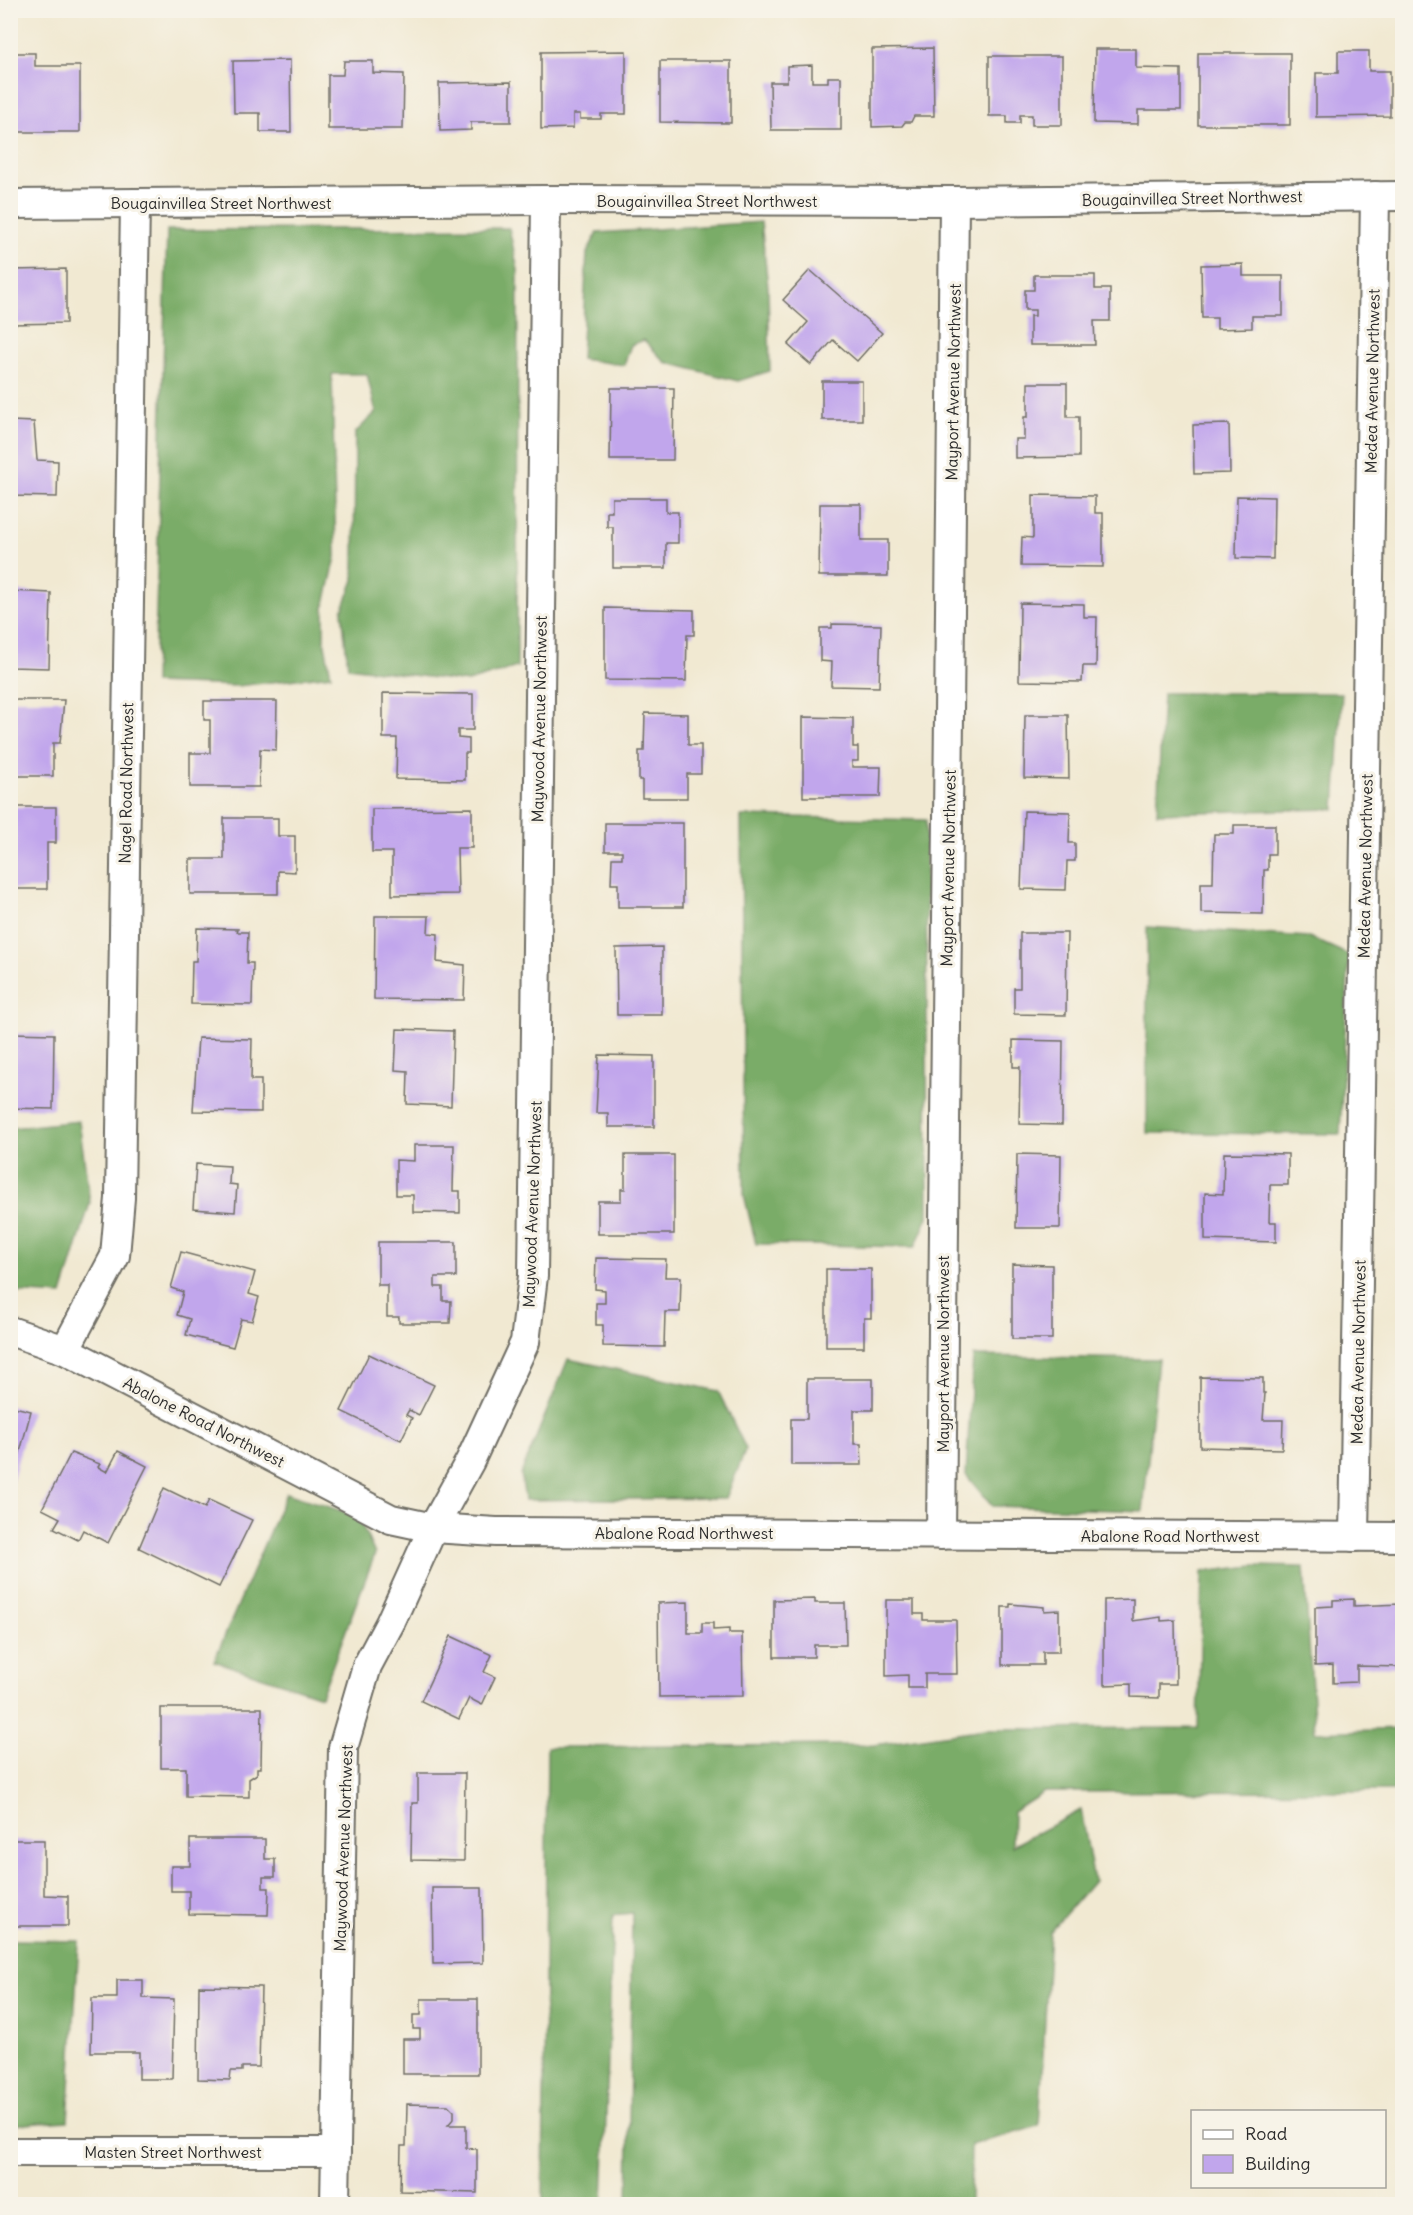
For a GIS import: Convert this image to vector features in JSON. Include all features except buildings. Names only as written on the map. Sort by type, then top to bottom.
[{"type":"street","name":"Bougainvillea Street Northwest","points":[[10,204],[546,200],[954,201],[1389,196]]},
{"type":"street","name":"Medea Avenue Northwest","points":[[1354,1537],[1389,196]]},
{"type":"street","name":"Maywood Avenue Northwest","points":[[335,2205],[343,1748],[367,1666],[390,1623],[433,1528],[470,1461],[525,1341],[533,1276],[546,200]]},
{"type":"street","name":"Mayport Avenue Northwest","points":[[942,1535],[954,201]]},
{"type":"street","name":"Nagel Road Northwest","points":[[65,1350],[115,1256],[120,1198],[135,203]]},
{"type":"street","name":"Abalone Road Northwest","points":[[10,1331],[65,1350],[391,1519],[433,1528],[496,1532],[1402,1537]]},
{"type":"street","name":"Masten Street Northwest","points":[[10,2152],[336,2152]]},
{"type":"green space","points":[[761,222],[768,287],[770,371],[738,381],[665,362],[644,340],[631,345],[624,365],[581,359],[587,253],[597,233]]},
{"type":"green space","points":[[509,228],[518,270],[517,667],[468,682],[348,667],[342,611],[354,580],[355,433],[376,412],[367,374],[332,374],[336,557],[324,608],[324,640],[331,675],[238,686],[154,683],[167,230]]},
{"type":"green space","points":[[1163,693],[1342,693],[1335,809],[1157,813]]},
{"type":"green space","points":[[741,816],[926,820],[928,1217],[915,1247],[756,1244],[744,1195]]},
{"type":"green space","points":[[1147,927],[1309,937],[1349,955],[1340,1134],[1147,1133]]},
{"type":"green space","points":[[79,1121],[90,1203],[62,1295],[11,1292],[11,1128]]},
{"type":"green space","points":[[973,1356],[1158,1359],[1143,1511],[992,1506],[966,1475]]},
{"type":"green space","points":[[568,1359],[718,1391],[746,1449],[726,1498],[525,1500],[521,1474]]},
{"type":"green space","points":[[286,1493],[358,1516],[375,1554],[321,1696],[214,1661]]},
{"type":"green space","points":[[1254,1566],[1304,1567],[1315,1732],[1402,1729],[1402,1791],[1044,1792],[1013,1812],[1012,1846],[1081,1810],[1094,1881],[1050,1932],[1039,2126],[971,2145],[970,2204],[628,2204],[632,1913],[613,1915],[603,2204],[543,2204],[547,1747],[874,1745],[985,1729],[1198,1728],[1202,1572]]},
{"type":"green space","points":[[11,1940],[79,1941],[68,2121],[11,2125]]}]
